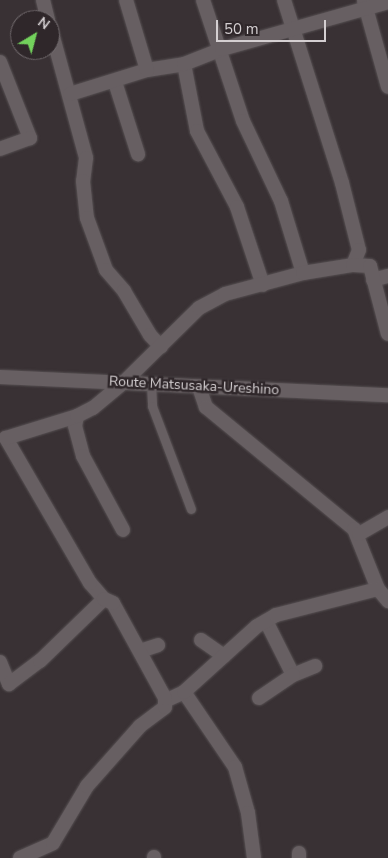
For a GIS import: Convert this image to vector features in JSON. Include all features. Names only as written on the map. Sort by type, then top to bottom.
[{"type":"street","points":[[126,0],[147,70]]},
{"type":"street","points":[[203,0],[213,34],[222,49],[243,121],[281,201],[303,273]]},
{"type":"street","points":[[284,0],[342,183],[360,250],[353,265]]},
{"type":"street","points":[[70,94],[115,82],[147,70],[184,64],[222,49],[293,30],[365,4],[388,2]]},
{"type":"street","points":[[365,4],[388,87]]},
{"type":"street","points":[[60,60],[86,158],[83,181],[87,218],[106,270],[161,347]]},
{"type":"street","points":[[184,64],[197,131],[237,207],[263,285]]},
{"type":"street","points":[[0,149],[30,138],[1,68]]},
{"type":"street","points":[[115,82],[138,154]]},
{"type":"street","points":[[20,858],[53,843],[87,786],[140,726],[165,707],[165,701],[113,603],[104,599],[90,584],[6,438],[78,416],[124,382],[199,308],[225,294],[303,273],[353,265],[370,266],[388,334]]},
{"type":"street","points":[[373,280],[388,276]]},
{"type":"street","name":"Route Matsusaka-Ureshino","points":[[0,377],[388,395]]},
{"type":"street","points":[[199,387],[206,407],[359,534],[378,589],[388,601]]},
{"type":"street","points":[[78,416],[75,426],[83,456],[123,530]]},
{"type":"street","points":[[359,534],[388,517]]},
{"type":"street","points":[[165,701],[184,692],[224,656],[276,615],[378,589]]},
{"type":"street","points":[[0,662],[9,684],[40,661],[104,599]]},
{"type":"street","points":[[266,621],[293,676]]},
{"type":"street","points":[[201,640],[224,656]]},
{"type":"street","points":[[140,651],[158,645]]},
{"type":"street","points":[[259,698],[293,676],[315,666]]},
{"type":"street","points":[[184,692],[235,767],[248,813],[254,858]]},
{"type":"lane","points":[[152,384],[152,406],[191,508]]}]
